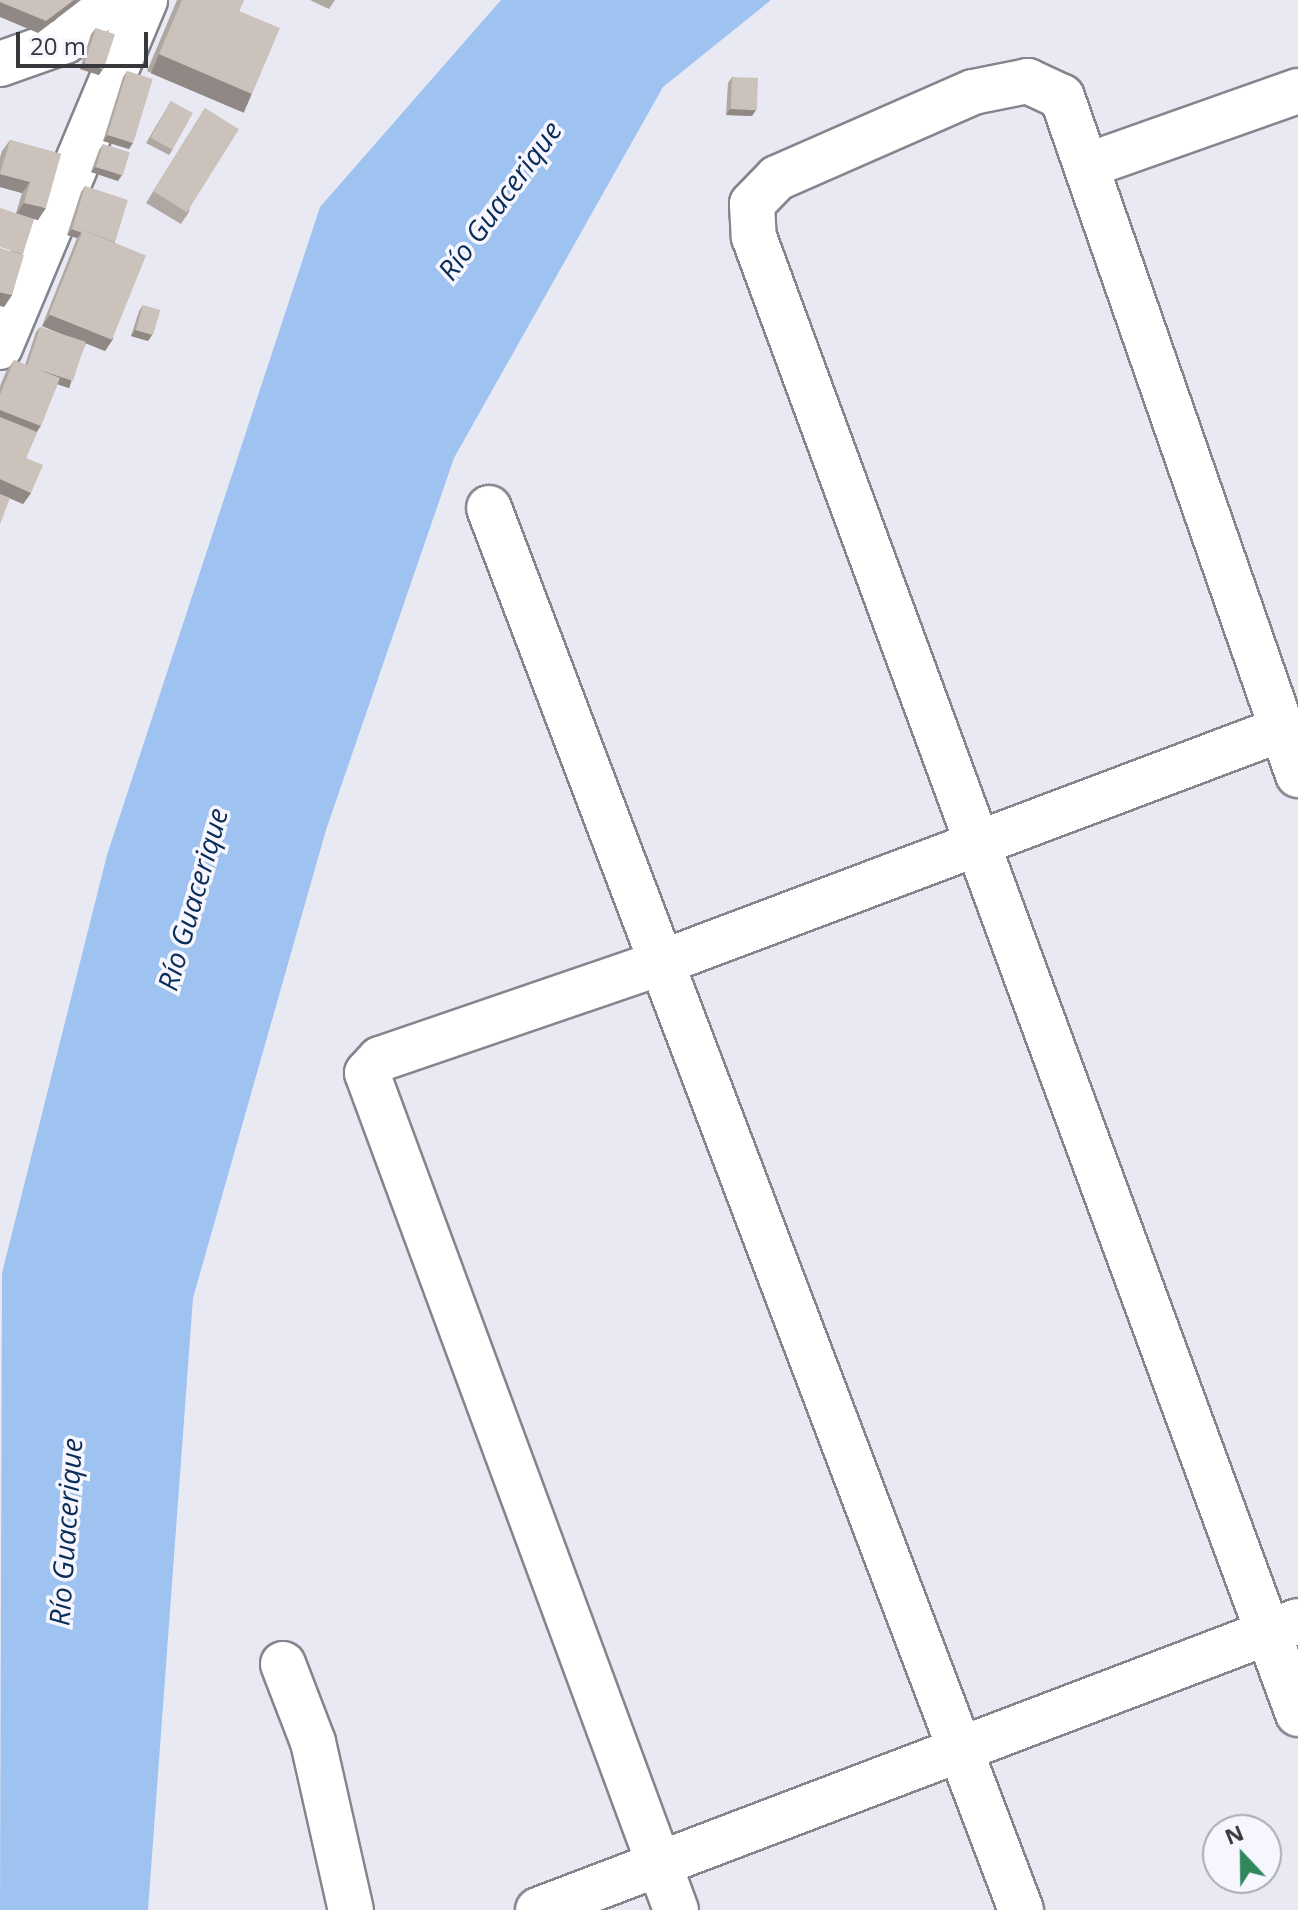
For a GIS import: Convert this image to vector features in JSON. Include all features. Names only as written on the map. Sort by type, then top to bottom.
[{"type":"street","points":[[0,64],[65,41],[108,0]]},
{"type":"street","points":[[0,347],[145,0]]},
{"type":"street","points":[[1298,775],[1089,165],[1062,97],[1028,81],[973,92],[777,178],[752,204],[754,237],[977,839],[1282,1627],[1298,1714]]},
{"type":"street","points":[[1089,165],[1298,91]]},
{"type":"street","points":[[489,508],[663,962],[958,1751],[1021,1910]]},
{"type":"street","points":[[676,1910],[367,1073],[380,1059],[663,962],[977,839],[1282,729]]},
{"type":"street","points":[[538,1910],[1282,1627]]},
{"type":"street","points":[[283,1664],[313,1742],[351,1910]]},
{"type":"water","name":"Río Guacerique","points":[[501,0],[771,0],[663,87],[454,458],[326,830],[193,1298],[148,1910],[0,1910],[2,1273],[107,855],[320,207]]},
{"type":"building","points":[[0,0],[74,0],[46,21]]},
{"type":"building","points":[[182,0],[244,0],[239,11],[280,28],[252,94],[159,54]]},
{"type":"building","points":[[96,28],[115,34],[104,69],[85,63]]},
{"type":"building","points":[[127,71],[153,79],[133,143],[107,135]]},
{"type":"building","points":[[732,77],[758,78],[757,110],[731,109]]},
{"type":"building","points":[[171,101],[193,113],[173,150],[151,138]]},
{"type":"building","points":[[205,108],[239,129],[187,212],[153,191]]},
{"type":"building","points":[[10,140],[61,154],[46,208],[24,203],[30,182],[0,174]]},
{"type":"building","points":[[103,144],[130,152],[123,175],[96,167]]},
{"type":"building","points":[[85,186],[128,200],[115,242],[72,229]]},
{"type":"building","points":[[0,208],[34,219],[23,254],[0,247]]},
{"type":"building","points":[[83,230],[146,255],[112,340],[49,314]]},
{"type":"building","points":[[0,248],[24,255],[12,295],[0,292]]},
{"type":"building","points":[[143,305],[160,310],[153,335],[136,330]]},
{"type":"building","points":[[40,327],[86,342],[73,381],[27,366]]},
{"type":"building","points":[[14,360],[60,378],[41,426],[0,410],[0,395]]},
{"type":"building","points":[[0,417],[37,432],[26,458],[43,465],[31,493],[0,479]]},
{"type":"building","points":[[0,494],[10,498],[0,524]]}]
